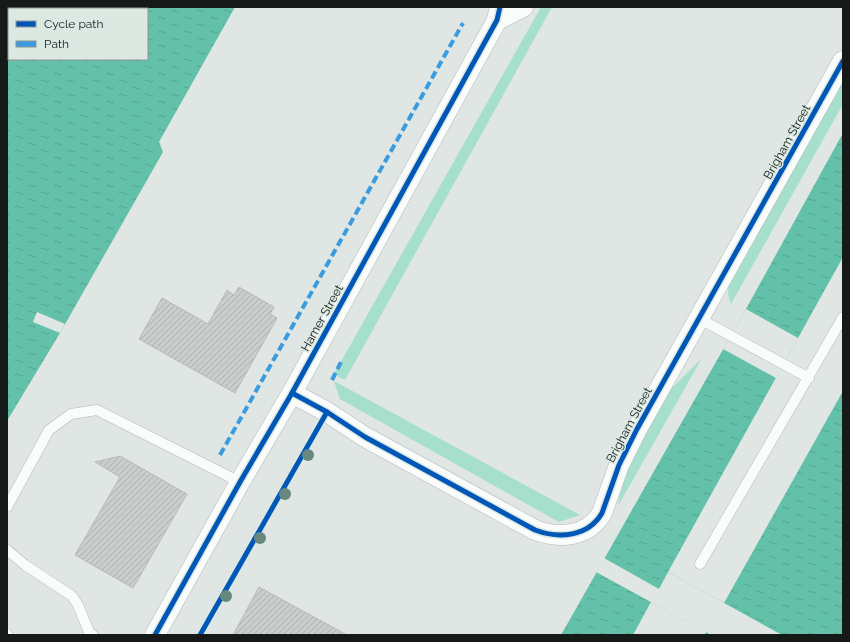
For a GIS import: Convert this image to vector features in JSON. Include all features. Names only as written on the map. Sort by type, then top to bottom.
[{"type":"street","name":"Hamer Street","points":[[155,635],[240,482],[292,393],[499,14],[524,7]]},
{"type":"street","name":"Brigham Street","points":[[292,393],[328,412],[365,437],[535,530],[556,535],[572,534],[588,528],[602,513],[615,475],[627,448],[843,61]]},
{"type":"lane","points":[[700,564],[843,317]]},
{"type":"lane","points":[[700,319],[809,378]]},
{"type":"lane","points":[[7,507],[49,430],[71,414],[97,410],[240,482]]},
{"type":"lane","points":[[7,550],[25,565],[72,596],[78,605],[89,632],[93,635]]},
{"type":"shaded area","points":[[541,7],[552,7],[345,380],[334,374]]},
{"type":"shaded area","points":[[843,73],[843,104],[731,304],[728,295],[729,280]]},
{"type":"shaded area","points":[[702,358],[618,506],[624,468],[666,394]]},
{"type":"shaded area","points":[[334,381],[580,515],[559,522],[340,399]]},
{"type":"water","points":[[7,7],[235,7],[159,142],[163,152],[60,333],[7,421]]},
{"type":"water","points":[[843,133],[843,257],[668,572],[724,603],[843,391],[843,635],[705,635],[706,632],[651,602],[633,635],[561,635],[746,309]]},
{"type":"pier","points":[[746,309],[798,338],[776,378],[723,349]]},
{"type":"pier","points":[[37,312],[65,324],[60,333],[33,322]]},
{"type":"pier","points":[[604,558],[659,589],[668,572],[782,635],[711,635],[596,572]]},
{"type":"building","points":[[239,287],[274,307],[270,314],[277,318],[235,393],[139,339],[162,298],[208,324],[227,290],[234,295]]},
{"type":"building","points":[[120,456],[187,494],[133,588],[75,555],[120,477],[95,462]]},
{"type":"building","points":[[259,587],[347,635],[233,635]]},
{"type":"marked path","points":[[220,455],[463,23]]},
{"type":"marked path","points":[[332,380],[342,360]]},
{"type":"cycle path","points":[[155,635],[240,482],[292,393],[497,20],[500,7]]},
{"type":"cycle path","points":[[292,393],[327,412],[365,437],[535,530],[554,535],[563,535],[572,534],[589,527],[602,513],[619,465],[637,429],[843,61]]},
{"type":"cycle path","points":[[200,635],[327,412]]}]
